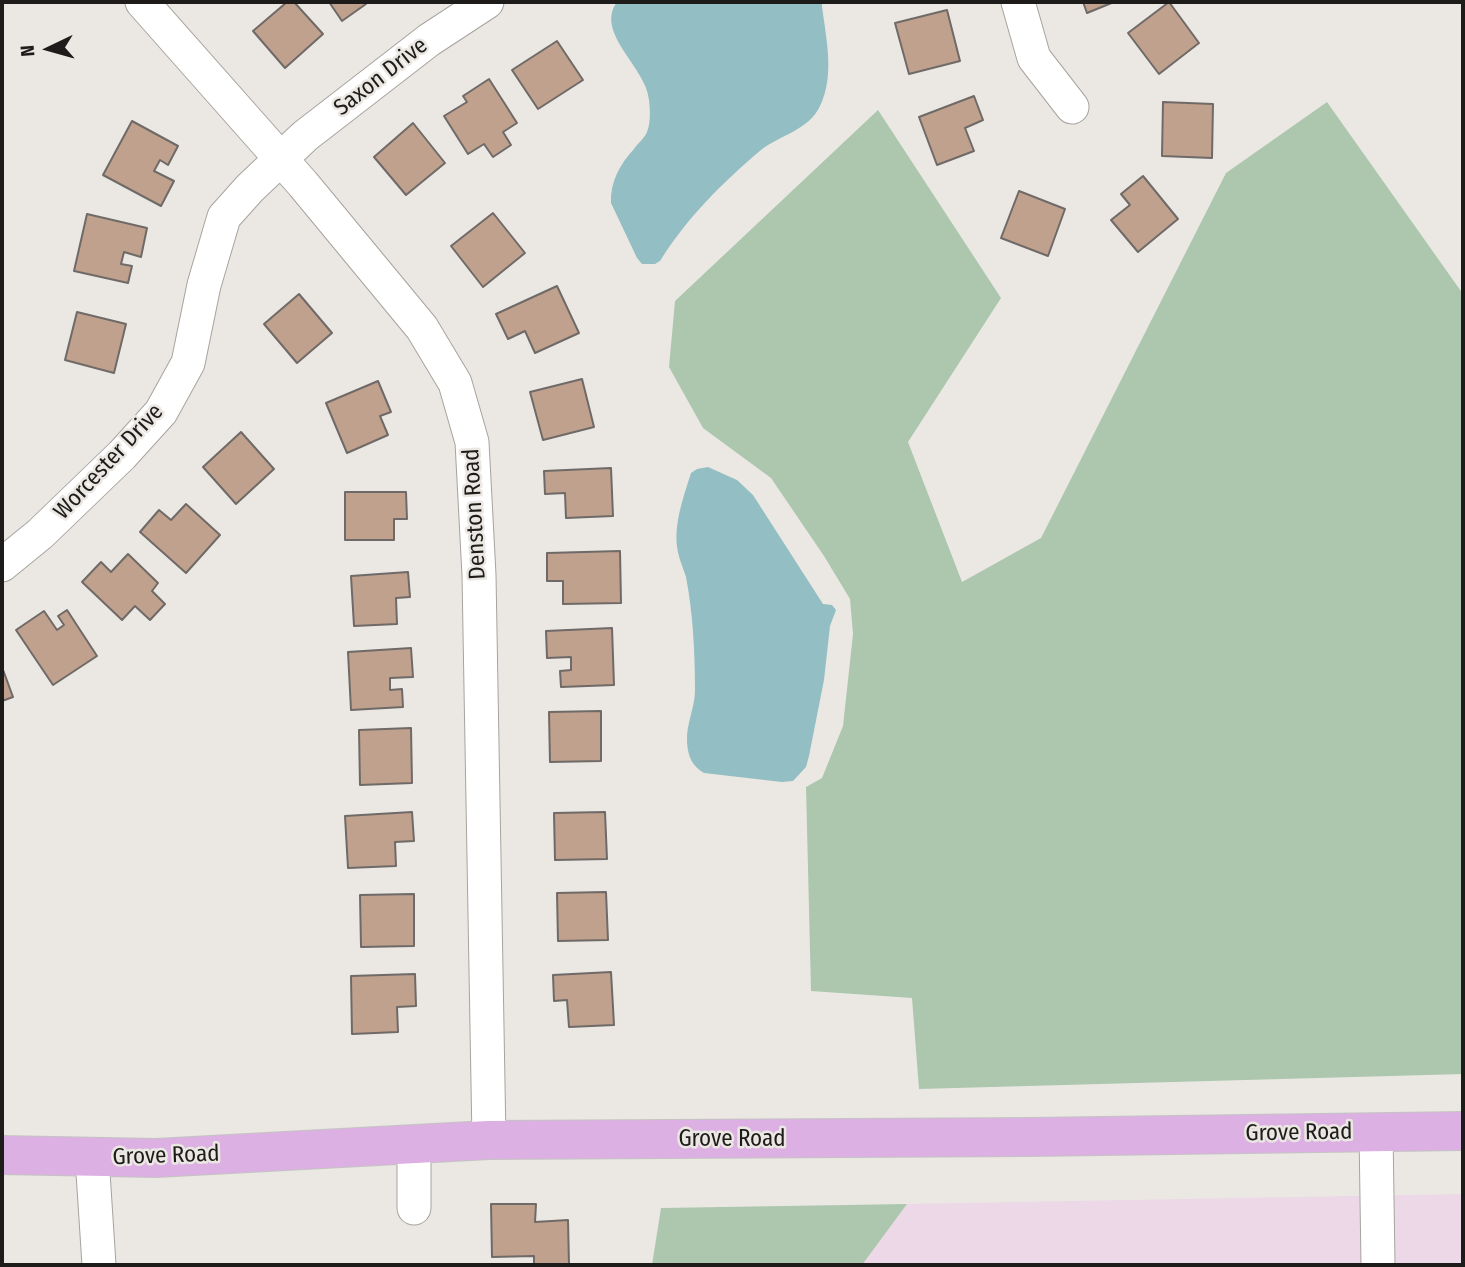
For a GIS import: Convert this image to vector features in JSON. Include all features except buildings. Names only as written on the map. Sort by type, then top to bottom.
[{"type":"main road","name":"Grove Road","points":[[2,1155],[156,1158],[489,1140],[1017,1138],[1463,1131]]},
{"type":"street","name":"Denston Road","points":[[142,2],[311,195],[422,328],[455,383],[472,442],[479,575],[489,1140]]},
{"type":"street","name":"Saxon Drive","points":[[279,160],[305,136],[429,40],[487,2]]},
{"type":"street","points":[[1018,2],[1034,58],[1072,107]]},
{"type":"street","name":"Worcester Drive","points":[[2,565],[40,534],[122,455],[161,412],[188,363],[204,285],[224,217],[279,160]]},
{"type":"street","points":[[1376,1132],[1378,1265]]},
{"type":"street","points":[[414,1143],[414,1208]]},
{"type":"street","points":[[92,1157],[99,1265]]},
{"type":"shaded area","points":[[1463,1194],[1463,1265],[862,1265],[907,1204]]},
{"type":"green space","points":[[1327,102],[1463,294],[1463,1074],[919,1089],[912,998],[811,991],[806,787],[822,778],[843,726],[853,634],[850,599],[771,478],[703,428],[669,367],[675,301],[878,110],[1001,298],[908,442],[962,582],[1041,538],[1226,173]]},
{"type":"green space","points":[[907,1204],[862,1265],[652,1265],[661,1208]]},
{"type":"water","points":[[617,2],[822,2],[828,69],[825,94],[815,114],[802,127],[761,150],[733,175],[693,216],[655,264],[642,264],[637,258],[611,203],[617,174],[646,134],[650,116],[646,88],[616,38],[612,26],[612,14]]},
{"type":"water","points":[[708,467],[737,480],[753,495],[823,604],[832,605],[836,610],[830,626],[824,680],[809,756],[806,767],[793,781],[704,773],[694,764],[688,752],[687,735],[695,690],[694,647],[686,577],[676,537],[680,509],[691,473]]}]
